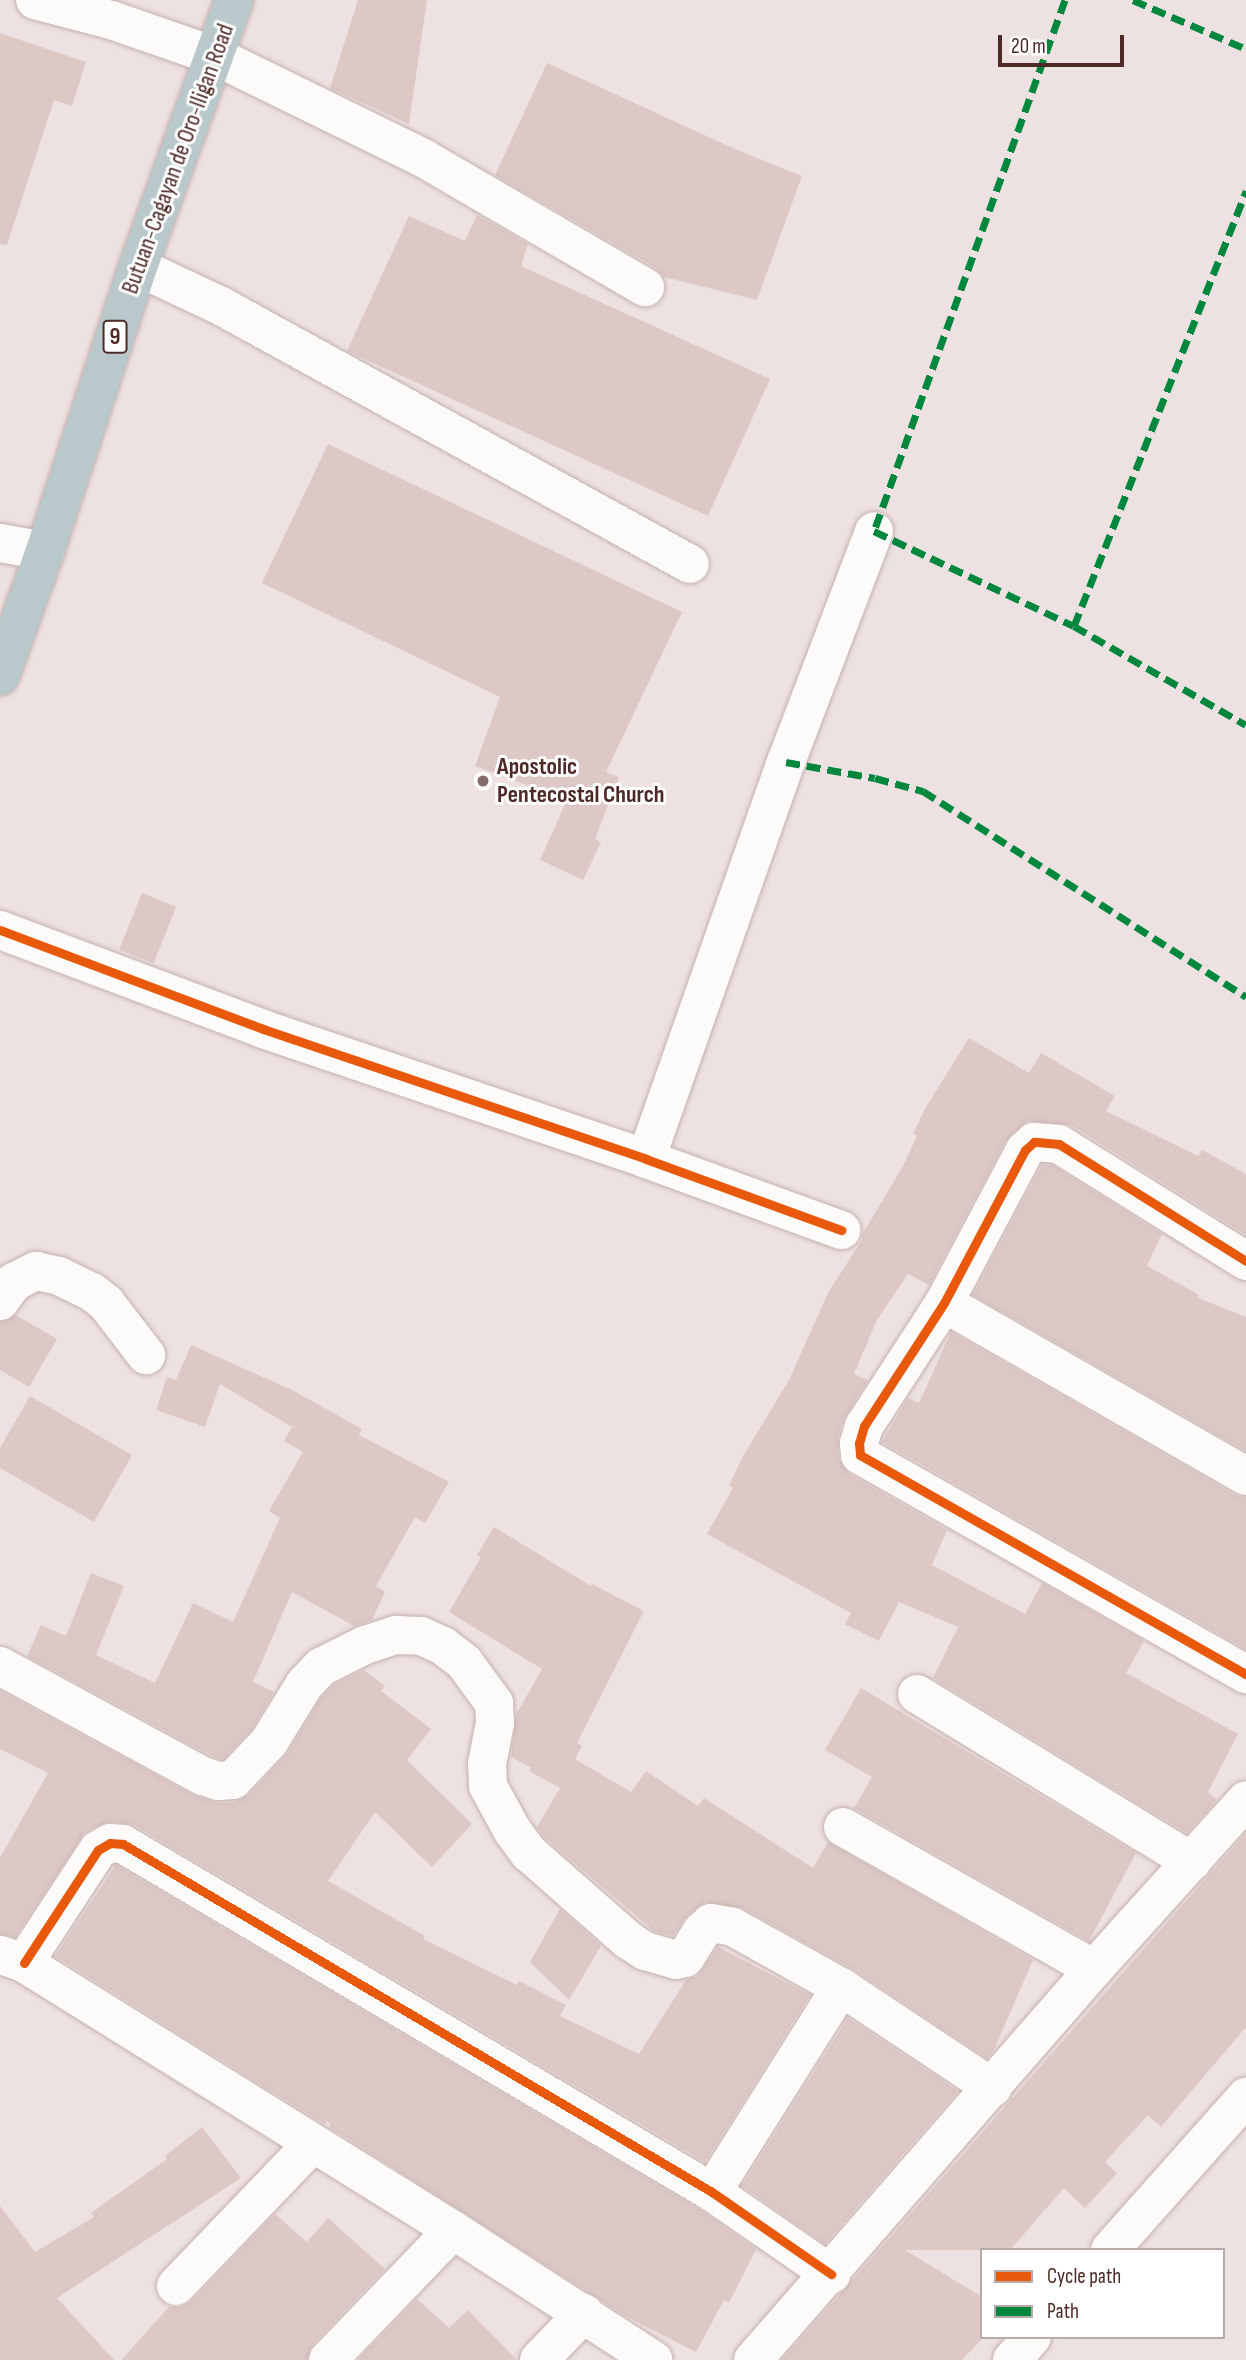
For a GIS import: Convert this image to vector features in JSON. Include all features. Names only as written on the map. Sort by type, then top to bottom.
[{"type":"highway","name":"Butuan-Cagayan de Oro-Iligan Road","points":[[0,676],[45,551],[138,267],[234,0]]},
{"type":"street","points":[[35,0],[114,10],[215,56],[424,158],[645,287]]},
{"type":"street","points":[[138,267],[221,306],[690,564]]},
{"type":"street","points":[[646,1159],[786,762],[874,531]]},
{"type":"street","points":[[0,544],[45,551]]},
{"type":"street","points":[[0,930],[263,1029],[646,1159],[841,1230]]},
{"type":"street","points":[[1246,1261],[1059,1144],[1034,1142],[1025,1150],[944,1303],[864,1426],[859,1443],[860,1455],[1246,1674]]},
{"type":"street","points":[[0,1301],[14,1282],[36,1271],[59,1276],[92,1292],[106,1303],[146,1355]]},
{"type":"street","points":[[944,1303],[1246,1476]]},
{"type":"street","points":[[0,1666],[196,1773],[218,1781],[233,1780],[269,1742],[304,1685],[321,1667],[396,1635],[421,1636],[443,1646],[464,1662],[494,1703],[495,1723],[487,1764],[488,1786],[512,1830],[529,1853],[628,1940],[645,1951],[676,1960],[685,1958],[702,1931],[711,1923],[719,1922],[770,1945],[841,1987],[993,2088]]},
{"type":"street","points":[[917,1694],[1192,1862]]},
{"type":"street","points":[[753,2360],[831,2274],[1094,1969],[1246,1800]]},
{"type":"street","points":[[844,1827],[1094,1969]]},
{"type":"street","points":[[653,2360],[453,2230],[12,1959],[98,1850],[110,1843],[123,1844],[712,2192],[831,2274]]},
{"type":"street","points":[[712,2192],[841,1987]]},
{"type":"street","points":[[1112,2248],[1242,2109]]},
{"type":"street","points":[[176,2286],[312,2144]]},
{"type":"street","points":[[328,2360],[453,2230]]},
{"type":"street","points":[[539,2360],[584,2314]]},
{"type":"street","points":[[1012,2360],[1030,2339]]},
{"type":"building","points":[[358,0],[427,0],[409,124],[330,88]]},
{"type":"building","points":[[0,33],[86,62],[72,106],[54,100],[7,245],[0,244]]},
{"type":"building","points":[[547,63],[735,149],[802,176],[757,300],[664,277],[656,268],[495,175]]},
{"type":"building","points":[[477,215],[528,244],[521,266],[770,379],[708,516],[347,351],[409,216],[465,241]]},
{"type":"building","points":[[328,444],[682,612],[606,772],[619,777],[595,839],[601,842],[583,880],[540,860],[567,800],[475,766],[500,697],[262,583]]},
{"type":"building","points":[[142,893],[176,907],[153,963],[119,950]]},
{"type":"building","points":[[969,1038],[1029,1073],[1041,1053],[1115,1096],[1106,1111],[1198,1156],[1202,1150],[1246,1174],[1246,1235],[1071,1125],[1027,1121],[1006,1140],[929,1285],[908,1274],[877,1320],[854,1374],[868,1380],[843,1420],[838,1437],[838,1457],[849,1474],[947,1530],[932,1565],[1025,1614],[1042,1583],[1144,1641],[1126,1673],[1238,1734],[1208,1792],[1217,1800],[1187,1833],[933,1678],[958,1627],[899,1602],[879,1641],[845,1624],[851,1613],[707,1534],[733,1488],[729,1486],[743,1456],[789,1380],[829,1291],[862,1240],[862,1235],[903,1166],[917,1136],[913,1134],[926,1107]]},
{"type":"building","points":[[1042,1165],[1052,1165],[1162,1234],[1147,1266],[1199,1295],[1198,1298],[1246,1317],[1246,1451],[973,1295]]},
{"type":"building","points":[[16,1315],[57,1339],[29,1387],[0,1370],[0,1322]]},
{"type":"building","points":[[951,1332],[1235,1495],[1246,1498],[1246,1649],[882,1442],[908,1398],[919,1403]]},
{"type":"building","points":[[191,1345],[292,1390],[362,1429],[359,1435],[449,1482],[425,1523],[415,1517],[376,1586],[385,1592],[372,1620],[354,1626],[292,1592],[253,1682],[274,1692],[252,1729],[223,1759],[212,1756],[27,1656],[41,1625],[66,1636],[91,1573],[124,1586],[96,1655],[155,1683],[193,1603],[233,1622],[280,1518],[269,1511],[303,1452],[284,1441],[292,1427],[220,1384],[205,1427],[156,1410],[167,1377],[176,1380]]},
{"type":"building","points":[[30,1396],[132,1455],[94,1522],[0,1468],[0,1448]]},
{"type":"building","points":[[494,1527],[591,1586],[592,1584],[644,1611],[577,1743],[582,1746],[575,1759],[631,1792],[646,1771],[698,1806],[704,1798],[813,1868],[828,1842],[1033,1960],[994,2050],[987,2058],[853,1969],[743,1908],[706,1902],[687,1915],[673,1936],[654,1931],[545,1838],[537,1827],[560,1788],[529,1771],[531,1768],[511,1757],[516,1715],[542,1669],[449,1612],[481,1557],[477,1555]]},
{"type":"building","points":[[364,1670],[385,1686],[381,1691],[431,1729],[407,1760],[472,1824],[432,1867],[375,1812],[328,1881],[425,1936],[423,1939],[517,1985],[519,1981],[566,2005],[560,2016],[639,2054],[686,1980],[698,1976],[718,1947],[810,1995],[705,2162],[134,1825],[111,1821],[86,1831],[15,1937],[0,1934],[0,1858],[48,1773],[0,1749],[0,1691],[193,1795],[219,1803],[235,1802],[249,1795],[287,1754],[321,1698],[334,1685]]},
{"type":"building","points":[[861,1688],[1136,1853],[1089,1941],[854,1808],[872,1777],[825,1750]]},
{"type":"building","points":[[1246,1833],[1246,2027],[1161,2127],[1148,2115],[1105,2162],[1117,2173],[1085,2208],[1064,2188],[1012,2248],[905,2250],[980,2296],[982,2339],[962,2360],[782,2360]]},
{"type":"building","points":[[116,1865],[700,2210],[756,2249],[729,2303],[724,2300],[696,2352],[627,2317],[331,2128],[328,2121],[324,2124],[55,1956]]},
{"type":"building","points":[[560,1909],[601,1946],[569,2000],[530,1962]]},
{"type":"building","points":[[848,2018],[958,2091],[825,2244],[742,2186]]},
{"type":"building","points":[[202,2127],[241,2178],[57,2298],[114,2360],[0,2360],[0,2206],[35,2252],[94,2217],[91,2213],[167,2159],[165,2156]]},
{"type":"building","points":[[275,2214],[307,2242],[328,2218],[385,2269],[312,2345],[307,2360],[121,2360],[169,2307],[181,2307],[192,2301]]},
{"type":"building","points":[[417,2299],[449,2328],[468,2310],[517,2360],[358,2360]]},
{"type":"marked path","points":[[1065,0],[874,531],[1074,626],[1246,725]]},
{"type":"marked path","points":[[1133,0],[1246,49]]},
{"type":"marked path","points":[[1074,626],[1246,191]]},
{"type":"marked path","points":[[786,762],[875,778],[923,791],[1246,997]]},
{"type":"cycle path","points":[[0,930],[263,1029],[646,1159],[841,1230]]},
{"type":"cycle path","points":[[1246,1261],[1059,1144],[1034,1142],[1025,1150],[944,1303],[864,1426],[859,1443],[860,1455],[1246,1674]]},
{"type":"cycle path","points":[[24,1963],[98,1850],[110,1843],[123,1844],[712,2192],[831,2274]]},
{"type":"place","name":"Apostolic Pentecostal Church","points":[[483,781]]}]
